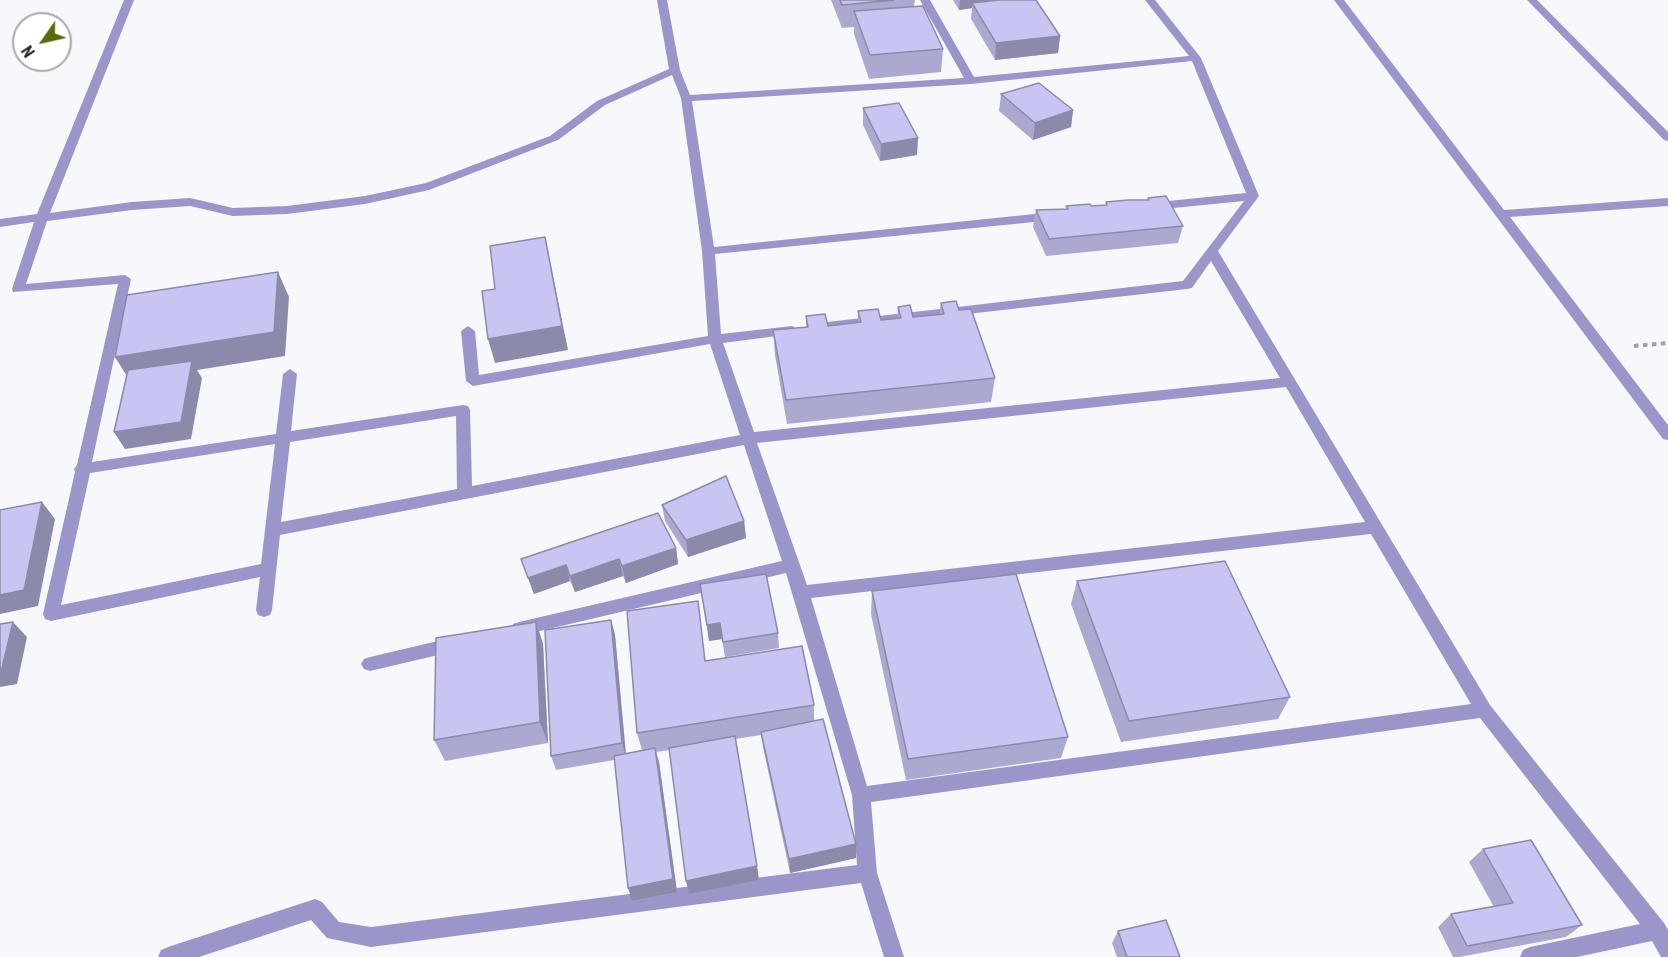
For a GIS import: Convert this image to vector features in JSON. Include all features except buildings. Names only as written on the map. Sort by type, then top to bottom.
[{"type":"street","points":[[129,0],[42,218],[18,289],[125,279],[81,469],[51,614],[269,568]]},
{"type":"street","points":[[662,0],[675,70],[686,98],[708,251],[715,339],[801,592],[861,795],[867,873],[894,957]]},
{"type":"street","points":[[926,0],[971,81]]},
{"type":"street","points":[[1150,0],[1196,58],[1253,196]]},
{"type":"street","points":[[1339,0],[1668,435]]},
{"type":"street","points":[[1532,0],[1668,138]]},
{"type":"street","points":[[686,98],[971,81],[1196,58]]},
{"type":"street","points":[[0,223],[132,206],[190,202],[232,212],[287,210],[365,200],[429,186],[554,138],[601,103],[675,70]]},
{"type":"street","points":[[1134,208],[1253,196]]},
{"type":"street","points":[[468,331],[473,381],[715,339],[1187,285],[1253,196]]},
{"type":"street","points":[[1501,214],[1668,202]]},
{"type":"street","points":[[708,251],[1063,215]]},
{"type":"street","points":[[1212,251],[1484,710],[1657,930],[1668,950]]},
{"type":"street","points":[[264,610],[290,374]]},
{"type":"street","points":[[273,530],[750,438],[1289,382]]},
{"type":"street","points":[[81,469],[463,410],[465,493]]},
{"type":"street","points":[[801,592],[1375,527]]},
{"type":"street","points":[[507,632],[792,565]]},
{"type":"street","points":[[370,664],[473,640]]},
{"type":"street","points":[[861,795],[1484,710]]},
{"type":"street","points":[[168,957],[315,909],[334,931],[371,937],[867,873]]},
{"type":"street","points":[[1530,957],[1657,930]]}]
